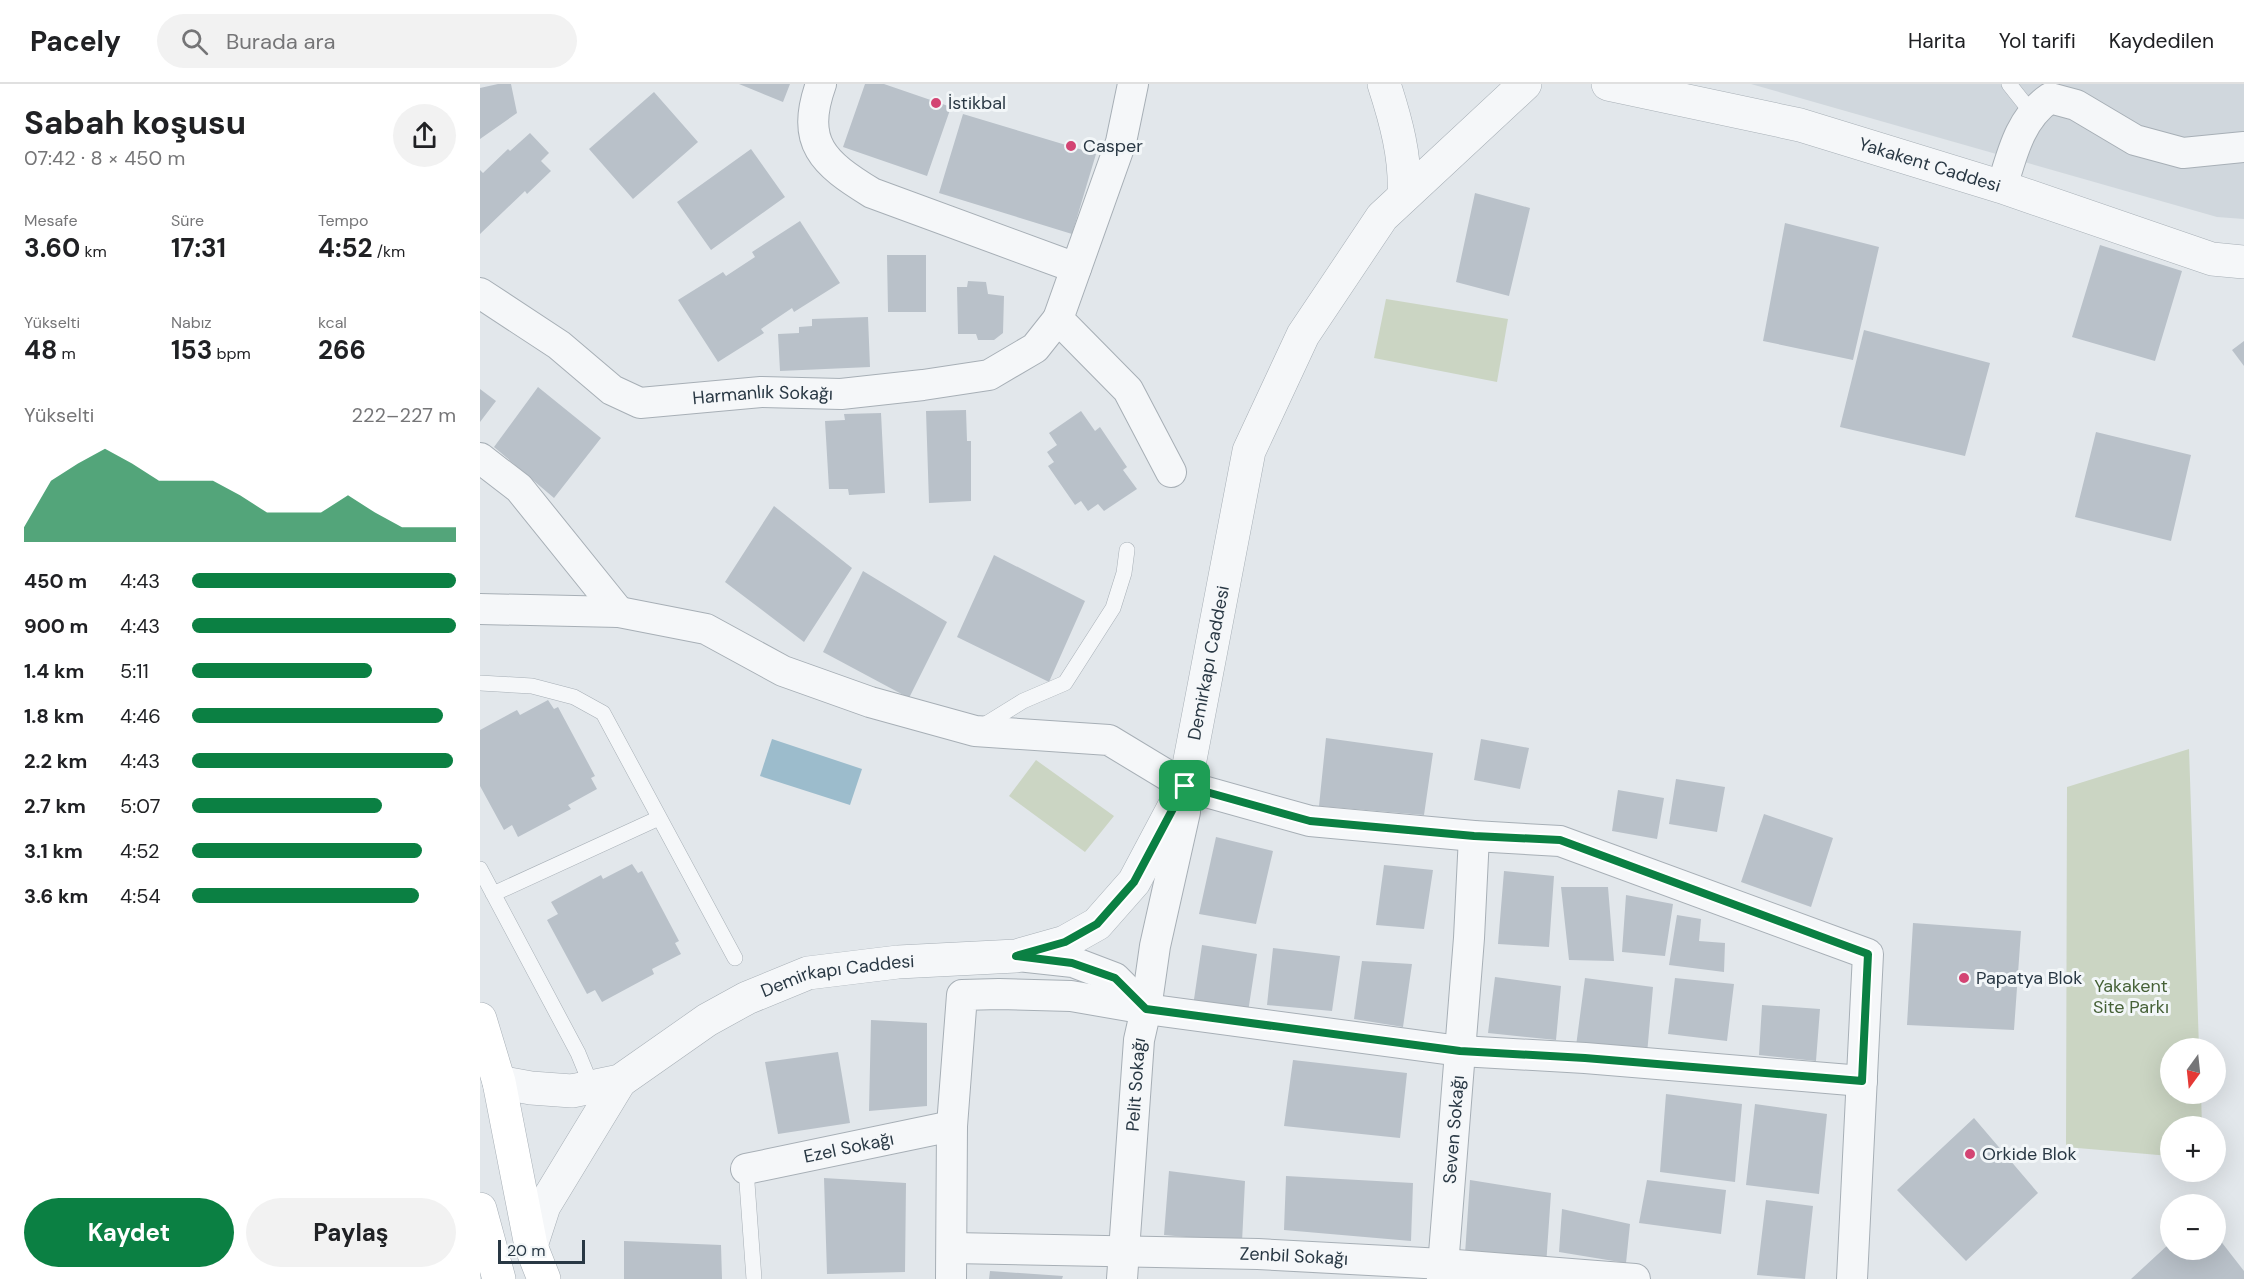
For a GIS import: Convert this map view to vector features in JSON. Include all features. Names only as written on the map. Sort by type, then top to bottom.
[{"type":"main road","points":[[480,1019],[500,1082],[531,1246],[544,1279]]},
{"type":"main road","points":[[480,1209],[499,1279]]},
{"type":"street","points":[[821,84],[811,122],[814,138],[824,156],[853,182],[872,193],[1076,267]]},
{"type":"street","name":"Harmanlık Sokağı","points":[[480,293],[559,345],[612,390],[640,403],[761,392],[841,394],[988,375],[1035,348],[1058,319],[1121,142],[1133,84]]},
{"type":"street","points":[[1384,84],[1395,120],[1405,171],[1404,196]]},
{"type":"street","name":"Demirkapı Caddesi","points":[[500,1082],[531,1088],[572,1091],[606,1084],[707,1020],[747,998],[808,973],[898,962],[1016,956],[1065,942],[1097,924],[1134,882],[1185,786],[1249,451],[1303,335],[1382,217],[1525,84]]},
{"type":"street","name":"Yakakent Caddesi","points":[[1608,84],[1800,125],[2002,187],[2212,259],[2244,262]]},
{"type":"street","points":[[2002,187],[2019,134],[2045,98],[2076,105],[2135,140],[2183,153],[2244,147]]},
{"type":"street","points":[[1058,319],[1128,390],[1171,472]]},
{"type":"street","points":[[480,458],[519,488],[619,612]]},
{"type":"street","points":[[480,609],[619,612],[706,629],[783,670],[870,702],[975,730],[1109,740],[1185,786],[1310,821],[1474,836],[1560,840],[1868,954],[1852,1279]]},
{"type":"street","name":"Pelit Sokağı","points":[[1123,1266],[1139,1040],[1155,946],[1185,812],[1185,786]]},
{"type":"street","name":"Seven Sokağı","points":[[1442,1272],[1469,938],[1474,836]]},
{"type":"street","points":[[1016,956],[1072,963],[1115,978],[1146,1009]]},
{"type":"street","points":[[951,1279],[952,1126],[963,996],[999,994],[1071,996],[1146,1009],[1460,1051],[1585,1058],[1862,1081]]},
{"type":"street","name":"Demirkapı Caddesi","points":[[531,1246],[544,1206],[606,1084]]},
{"type":"street","name":"Ezel Sokağı","points":[[746,1169],[952,1126]]},
{"type":"street","name":"Zenbil Sokağı","points":[[952,1248],[1123,1266],[1258,1254],[1442,1272],[1635,1279]]},
{"type":"lane","points":[[2009,84],[2045,98]]},
{"type":"lane","points":[[975,730],[1023,701],[1065,683],[1113,608],[1124,573],[1127,550]]},
{"type":"lane","points":[[480,684],[532,686],[574,698],[603,713],[735,958]]},
{"type":"lane","points":[[493,894],[659,818]]},
{"type":"lane","points":[[480,869],[578,1053],[606,1084]]},
{"type":"lane","points":[[746,1169],[754,1279]]},
{"type":"shaded area","points":[[1751,84],[2244,84],[2244,219],[2217,217]]},
{"type":"green space","points":[[1386,299],[1508,319],[1497,382],[1374,358]]},
{"type":"green space","name":"Yakakent Site Parkı","points":[[2189,749],[2199,1038],[2160,1038],[2160,1104],[2201,1104],[2202,1116],[2160,1116],[2160,1155],[2066,1147],[2067,787]]},
{"type":"green space","points":[[1036,760],[1114,816],[1085,852],[1009,796]]},
{"type":"water","points":[[772,739],[862,769],[850,805],[760,776]]},
{"type":"building","points":[[511,84],[517,113],[480,139],[480,88]]},
{"type":"building","points":[[739,84],[790,84],[783,102]]},
{"type":"building","points":[[865,84],[884,84],[951,107],[927,176],[843,147]]},
{"type":"building","points":[[654,92],[698,142],[633,199],[589,149]]},
{"type":"building","points":[[963,114],[1096,154],[1072,234],[939,193]]},
{"type":"building","points":[[530,133],[549,153],[541,161],[551,171],[527,194],[525,191],[480,234],[480,170],[483,173],[508,149],[510,151]]},
{"type":"building","points":[[751,149],[785,197],[711,250],[677,202]]},
{"type":"building","points":[[1475,193],[1530,208],[1509,296],[1456,282]]},
{"type":"building","points":[[800,221],[840,283],[794,312],[792,308],[761,329],[764,333],[718,362],[678,300],[723,272],[726,276],[755,257],[752,252]]},
{"type":"building","points":[[1785,223],[1879,247],[1853,360],[1763,341]]},
{"type":"building","points":[[2100,245],[2182,271],[2155,361],[2072,337]]},
{"type":"building","points":[[887,255],[926,255],[926,312],[888,312]]},
{"type":"building","points":[[968,281],[986,282],[988,294],[1004,296],[1003,333],[994,340],[978,340],[976,334],[958,334],[957,287],[967,287]]},
{"type":"building","points":[[868,317],[870,367],[780,371],[778,334],[799,333],[799,327],[812,326],[812,319]]},
{"type":"building","points":[[1864,330],[1990,363],[1965,456],[1840,427]]},
{"type":"building","points":[[2244,341],[2244,366],[2232,350]]},
{"type":"building","points":[[538,387],[601,438],[554,498],[494,447]]},
{"type":"building","points":[[480,389],[496,401],[480,422]]},
{"type":"building","points":[[966,410],[967,441],[971,441],[971,501],[929,503],[926,411]]},
{"type":"building","points":[[1081,411],[1095,431],[1100,427],[1127,467],[1123,470],[1137,489],[1104,511],[1098,504],[1088,511],[1081,501],[1075,505],[1048,466],[1054,462],[1047,452],[1057,445],[1049,433]]},
{"type":"building","points":[[881,413],[885,493],[849,495],[848,489],[829,489],[825,421],[845,420],[844,414]]},
{"type":"building","points":[[2096,432],[2191,455],[2171,541],[2075,517]]},
{"type":"building","points":[[774,506],[852,568],[804,642],[725,582]]},
{"type":"building","points":[[994,555],[1085,601],[1049,682],[957,637]]},
{"type":"building","points":[[863,571],[947,622],[909,698],[823,652]]},
{"type":"building","points":[[548,700],[554,709],[558,707],[595,776],[591,778],[597,789],[568,805],[571,809],[518,837],[512,825],[504,830],[480,786],[480,730],[517,710],[520,715]]},
{"type":"building","points":[[1326,738],[1433,753],[1424,815],[1319,806]]},
{"type":"building","points":[[1481,739],[1529,748],[1520,789],[1474,780]]},
{"type":"building","points":[[1676,779],[1725,787],[1717,832],[1669,824]]},
{"type":"building","points":[[1618,790],[1664,798],[1657,839],[1612,831]]},
{"type":"building","points":[[1764,814],[1833,838],[1811,907],[1741,882]]},
{"type":"building","points":[[1216,837],[1273,851],[1256,924],[1199,914]]},
{"type":"building","points":[[632,864],[638,873],[642,871],[679,941],[675,943],[681,954],[652,969],[654,974],[602,1002],[595,990],[587,994],[547,920],[558,914],[551,902],[601,875],[603,879]]},
{"type":"building","points":[[1384,865],[1433,870],[1424,929],[1376,925]]},
{"type":"building","points":[[1504,871],[1554,876],[1549,947],[1498,944]]},
{"type":"building","points":[[1561,887],[1608,887],[1614,961],[1569,960]]},
{"type":"building","points":[[1626,895],[1673,904],[1665,956],[1622,952]]},
{"type":"building","points":[[1677,915],[1701,919],[1699,941],[1725,943],[1724,972],[1669,965]]},
{"type":"building","name":"Papatya Blok","points":[[1913,923],[2021,931],[2014,1030],[1907,1025]]},
{"type":"building","points":[[1202,945],[1257,954],[1248,1012],[1193,1006]]},
{"type":"building","points":[[1273,948],[1340,956],[1332,1011],[1267,1005]]},
{"type":"building","points":[[1362,961],[1412,964],[1403,1027],[1354,1019]]},
{"type":"building","points":[[1495,977],[1561,986],[1556,1040],[1488,1033]]},
{"type":"building","points":[[1585,978],[1653,987],[1647,1054],[1576,1046]]},
{"type":"building","points":[[1675,978],[1734,984],[1727,1041],[1668,1034]]},
{"type":"building","points":[[1762,1005],[1820,1009],[1816,1061],[1759,1055]]},
{"type":"building","points":[[871,1020],[927,1023],[927,1106],[869,1111]]},
{"type":"building","points":[[838,1052],[850,1123],[778,1134],[765,1062]]},
{"type":"building","points":[[1293,1060],[1407,1073],[1400,1138],[1284,1126]]},
{"type":"building","points":[[1666,1094],[1742,1104],[1735,1182],[1660,1172]]},
{"type":"building","points":[[1755,1104],[1827,1114],[1819,1194],[1746,1185]]},
{"type":"building","name":"Orkide Blok","points":[[1974,1118],[2038,1193],[1966,1261],[1897,1190]]},
{"type":"building","points":[[1169,1171],[1245,1181],[1242,1242],[1164,1235]]},
{"type":"building","points":[[1286,1176],[1413,1183],[1411,1241],[1284,1230]]},
{"type":"building","points":[[824,1178],[906,1183],[905,1272],[827,1274]]},
{"type":"building","points":[[1470,1180],[1551,1193],[1546,1266],[1465,1254]]},
{"type":"building","points":[[1647,1180],[1726,1190],[1721,1234],[1639,1223]]},
{"type":"building","points":[[1766,1200],[1813,1206],[1805,1279],[1757,1275]]},
{"type":"building","points":[[1562,1209],[1630,1224],[1626,1263],[1559,1252]]},
{"type":"building","points":[[624,1241],[721,1245],[722,1279],[624,1279]]},
{"type":"building","points":[[2226,1248],[2244,1271],[2244,1279],[2131,1279],[2160,1252],[2160,1260],[2226,1260]]},
{"type":"building","points":[[990,1271],[1063,1276],[1062,1279],[989,1279]]},
{"type":"place","name":"İstikbal","points":[[936,103]]},
{"type":"place","name":"Casper","points":[[1071,146]]},
{"type":"place","name":"Papatya Blok","points":[[1964,978]]},
{"type":"place","name":"Orkide Blok","points":[[1970,1154]]},
{"type":"route","points":[[1185,786],[1310,821],[1474,836],[1560,840],[1868,954],[1862,1081],[1585,1058],[1460,1051],[1146,1009],[1115,978],[1072,963],[1016,956],[1065,942],[1097,924],[1134,882],[1185,786]]}]
